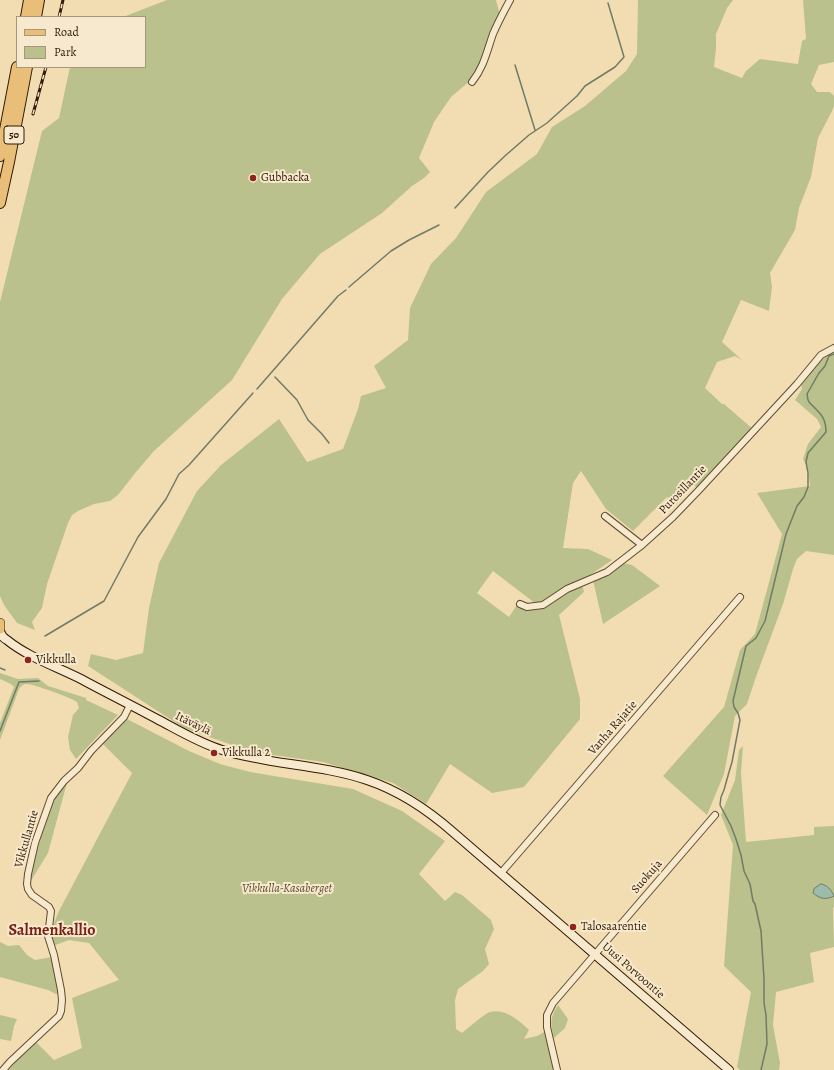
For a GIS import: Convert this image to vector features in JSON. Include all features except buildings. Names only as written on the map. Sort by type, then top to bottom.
[{"type":"highway","points":[[26,16],[29,0]]},
{"type":"highway","points":[[36,16],[40,0]]},
{"type":"highway","name":"50","points":[[9,112],[17,68]]},
{"type":"highway","name":"50","points":[[0,203],[27,68]]},
{"type":"highway","points":[[0,135],[2,125],[9,112]]},
{"type":"highway","points":[[0,156],[9,112]]},
{"type":"main road","points":[[0,623],[0,630]]},
{"type":"main road","name":"Itäväylä","points":[[0,630],[1,635],[6,640],[23,651],[192,737],[222,750],[252,758],[321,769],[367,779],[408,798],[449,828]]},
{"type":"main road","name":"Itäväylä","points":[[0,643],[23,651]]},
{"type":"main road","name":"Uusi Porvoontie","points":[[449,828],[729,1070]]},
{"type":"street","points":[[472,82],[485,60],[498,23],[510,0]]},
{"type":"street","name":"Purosillantie","points":[[520,604],[528,607],[543,605],[566,589],[607,572],[642,545],[673,517],[694,495],[821,356],[834,348]]},
{"type":"street","points":[[605,516],[642,545]]},
{"type":"street","name":"Vanha Rajatie","points":[[501,873],[740,598]]},
{"type":"street","name":"Vikkullantie","points":[[3,1070],[59,1016],[62,1011],[61,990],[54,955],[48,936],[51,916],[50,909],[32,895],[27,884],[35,843],[47,807],[57,788],[78,768],[87,755],[124,717],[130,705]]},
{"type":"street","name":"Suokuja","points":[[596,954],[715,815]]},
{"type":"street","points":[[557,1070],[547,1027],[547,1015],[553,1003],[596,954]]},
{"type":"green space","points":[[167,0],[496,0],[500,15],[478,69],[471,80],[451,97],[434,122],[419,158],[430,172],[382,213],[320,254],[282,299],[232,380],[154,451],[118,495],[110,501],[94,504],[72,515],[47,584],[42,608],[32,622],[35,630],[17,623],[4,605],[0,596],[0,302],[42,131],[59,118],[70,68],[146,68],[146,16],[126,16]]},
{"type":"green space","points":[[638,0],[733,0],[727,8],[716,34],[714,67],[742,78],[746,71],[760,59],[798,64],[802,41],[806,39],[803,0],[834,0],[834,62],[819,65],[811,84],[817,92],[830,92],[834,96],[834,106],[818,138],[811,177],[799,208],[795,230],[770,273],[772,287],[769,311],[741,300],[722,342],[742,360],[735,356],[717,362],[705,388],[754,430],[699,490],[693,484],[676,505],[667,497],[633,531],[606,509],[581,471],[573,483],[563,548],[588,549],[612,560],[590,575],[566,587],[542,603],[536,604],[493,571],[477,593],[509,617],[517,605],[544,607],[582,584],[584,592],[559,615],[580,699],[580,719],[524,787],[492,793],[450,764],[426,804],[393,783],[323,762],[252,752],[184,728],[88,666],[91,654],[116,660],[143,653],[149,608],[159,563],[197,491],[221,465],[279,419],[307,462],[343,449],[358,409],[361,396],[386,388],[374,366],[408,340],[410,308],[431,264],[456,238],[486,192],[537,154],[552,127],[585,106],[626,71],[637,54]]},
{"type":"green space","points":[[834,351],[834,555],[806,551],[797,559],[783,604],[747,704],[735,716],[724,774],[707,815],[663,776],[724,707],[740,650],[755,634],[782,534],[757,493],[810,486],[808,468],[803,459],[808,444],[821,427],[817,419],[795,400],[802,389],[801,384],[808,374]]},
{"type":"green space","points":[[623,563],[632,565],[660,586],[603,624],[593,580]]},
{"type":"green space","points":[[0,673],[18,679],[38,678],[48,686],[86,698],[86,700],[118,715],[76,759],[70,750],[68,737],[73,715],[79,708],[77,702],[37,686],[26,684],[22,685],[19,689],[0,740],[0,723],[14,687],[0,679]]},
{"type":"green space","name":"Vikkulla-Kasaberget","points":[[127,719],[189,751],[220,764],[250,772],[353,789],[402,811],[445,841],[419,874],[445,901],[455,892],[462,895],[491,920],[494,929],[485,949],[489,964],[483,971],[458,989],[455,1000],[456,1029],[462,1033],[490,1012],[496,1011],[506,1013],[521,1022],[529,1030],[524,1039],[537,1036],[546,1031],[554,1070],[9,1070],[18,1058],[36,1042],[54,1060],[82,1048],[72,998],[119,980],[89,943],[69,940],[53,946],[51,930],[59,911],[132,773],[102,743]]},
{"type":"green space","points":[[743,746],[741,773],[746,842],[814,835],[814,827],[834,826],[834,947],[810,953],[814,982],[776,992],[773,1025],[780,1063],[779,1070],[740,1070],[737,1067],[751,992],[724,966],[733,845],[721,815],[735,780],[739,750]]},
{"type":"green space","points":[[68,779],[48,853],[29,884],[39,843],[53,799]]},
{"type":"green space","points":[[0,942],[8,946],[19,945],[27,955],[35,960],[52,957],[60,993],[56,994],[48,990],[0,977]]},
{"type":"green space","points":[[558,1005],[568,1019],[565,1028],[554,1038],[552,1021],[553,1013]]},
{"type":"green space","points":[[0,1015],[17,1019],[11,1041],[0,1039]]},
{"type":"shaded area","points":[[821,884],[829,888],[834,896],[823,898],[818,897],[813,893],[814,889]]},
{"type":"waterway","points":[[455,208],[506,155],[529,135],[547,123],[577,96],[585,86],[615,67],[624,57],[608,3]]},
{"type":"waterway","points":[[515,65],[535,130]]},
{"type":"waterway","points":[[349,287],[391,251],[439,225]]},
{"type":"waterway","points":[[257,389],[338,296],[346,290]]},
{"type":"waterway","points":[[761,1070],[767,1044],[761,931],[750,884],[744,871],[736,839],[720,805],[732,762],[740,720],[733,701],[746,646],[756,638],[765,621],[786,534],[797,506],[804,497],[808,487],[806,462],[808,453],[826,432],[825,422],[819,412],[809,402],[807,394],[819,373],[825,366],[829,356],[834,354]]},
{"type":"waterway","points":[[275,377],[297,400],[308,420],[329,443]]},
{"type":"waterway","points":[[45,636],[104,601],[138,537],[166,499],[179,474],[189,465],[253,393]]},
{"type":"waterway","points":[[0,668],[5,670]]},
{"type":"waterway","points":[[0,731],[19,682],[39,681]]},
{"type":"railway","points":[[59,16],[63,0]]},
{"type":"railway","points":[[33,114],[46,68]]},
{"type":"place","name":"Gubbacka","points":[[253,178]]},
{"type":"place","name":"Vikkulla","points":[[28,660]]},
{"type":"place","name":"Vikkulla 2","points":[[214,753]]},
{"type":"place","name":"Talosaarentie","points":[[573,927]]},
{"type":"district","name":"Salmenkallio","points":[[52,931]]}]
